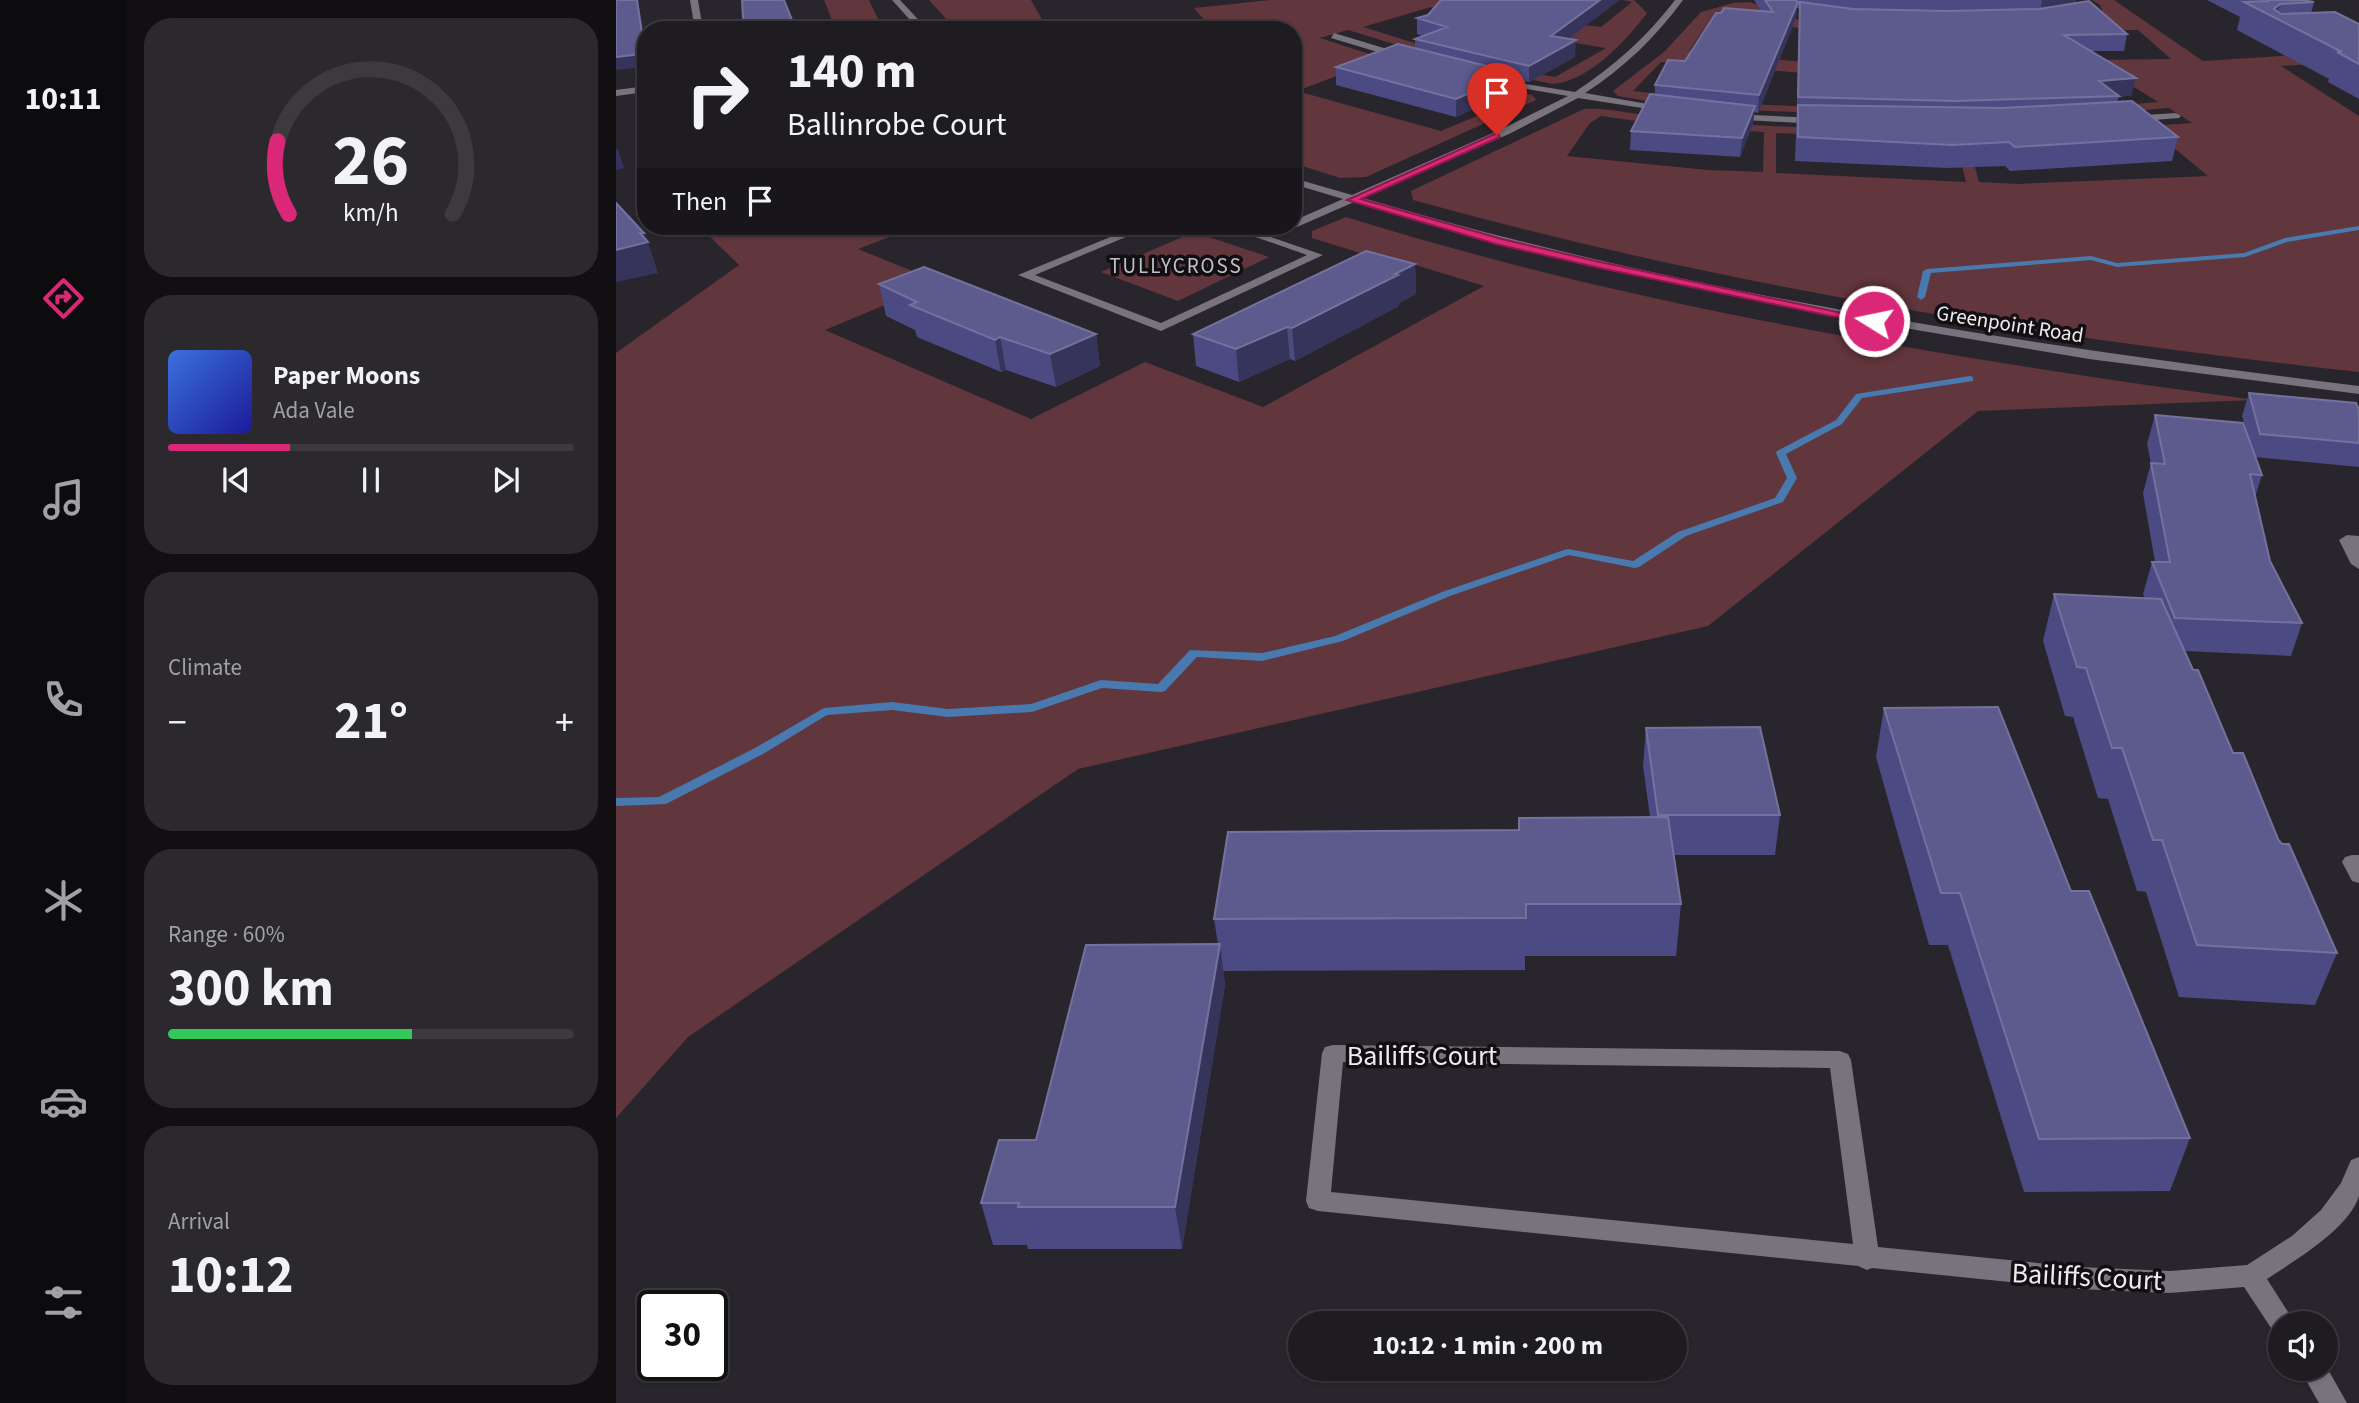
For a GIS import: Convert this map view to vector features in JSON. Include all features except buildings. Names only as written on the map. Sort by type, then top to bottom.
[{"type":"street","points":[[694,0],[698,21]]},
{"type":"street","points":[[896,0],[916,21]]},
{"type":"street","points":[[1302,221],[1497,135],[1573,95],[1643,46],[1679,0]]},
{"type":"street","points":[[1334,36],[1411,60]]},
{"type":"street","points":[[1479,78],[1680,112]]},
{"type":"street","points":[[616,93],[637,90]]},
{"type":"street","points":[[1715,116],[1832,122]]},
{"type":"street","points":[[2113,121],[2176,116]]},
{"type":"street","name":"Greenpoint Road","points":[[1302,184],[1486,238],[1848,317],[2129,362],[2359,390]]},
{"type":"street","points":[[1124,235],[1024,275],[1161,327],[1317,255],[1256,235]]},
{"type":"street","points":[[1265,238],[1271,235]]},
{"type":"street","points":[[2359,541],[2347,540],[2359,564]]},
{"type":"street","points":[[2359,862],[2352,862],[2359,876]]},
{"type":"street","name":"Bailiffs Court","points":[[1867,1259],[1840,1060],[1333,1053],[1318,1201],[1867,1259],[2078,1278],[2170,1282],[2251,1276]]},
{"type":"street","points":[[2274,1311],[2251,1276],[2317,1233],[2353,1189],[2359,1167]]},
{"type":"street","points":[[2320,1381],[2334,1403]]},
{"type":"shaded area","points":[[824,0],[869,0],[879,21],[832,21]]},
{"type":"shaded area","points":[[929,0],[1031,0],[1043,21],[948,21]]},
{"type":"shaded area","points":[[1270,0],[1457,0],[1446,8],[1601,27],[1632,2],[1622,0],[1634,0],[1647,13],[1618,47],[1593,68],[1580,76],[1553,84],[1469,67],[1348,30],[1320,38],[1422,71],[1532,95],[1536,100],[1366,177],[1340,178],[1302,166],[1302,92],[1441,131],[1515,100],[1462,89],[1371,63],[1302,89],[1302,21],[1205,21],[1194,8]],"holes":[[[1431,7],[1508,29],[1440,51],[1363,27]],[[1526,34],[1606,48],[1555,77],[1502,68]]]},
{"type":"shaded area","points":[[2092,0],[2114,0],[2203,61],[2359,51],[2359,61],[2281,66],[2359,116],[2359,372],[2120,342],[1882,305],[1647,258],[1413,200],[1411,191],[1584,109],[1716,123],[1863,130],[2027,131],[2192,123],[2169,108],[2058,117],[1910,117],[1724,109],[1648,101],[1618,96],[1613,91],[1664,52],[1701,12],[1733,3],[1750,2],[1804,22],[2104,15],[2100,5]],"holes":[[[1715,13],[1814,31],[1805,62],[1689,51]],[[2138,30],[2171,59],[2014,61],[1988,31]],[[1661,62],[1817,74],[1819,107],[1746,104],[1633,91]],[[2105,69],[2158,102],[2063,110]],[[1601,116],[1679,127],[1764,132],[1763,172],[1708,170],[1567,156],[1590,123]],[[1776,133],[1956,141],[1966,182],[1776,173]],[[2156,133],[2208,176],[2017,184],[1979,182],[1968,141]]]},
{"type":"shaded area","points":[[1346,217],[1457,250],[1570,279],[1796,327],[2025,367],[2255,400],[1978,411],[1708,626],[1078,769],[688,1037],[616,1118],[616,353],[739,265],[708,235],[895,235],[858,249],[932,279],[952,277],[825,330],[1031,419],[1145,362],[1263,407],[1484,286],[1380,254],[1373,257],[1312,238],[1312,231]]},
{"type":"shaded area","points":[[1187,235],[1203,235],[1269,257],[1178,301],[1101,272]]},
{"type":"waterway","points":[[1921,297],[1927,271],[2091,258],[2117,265],[2245,255],[2285,240],[2359,228]]},
{"type":"waterway","points":[[616,802],[661,801],[759,751],[824,712],[892,706],[948,713],[1032,708],[1101,684],[1161,688],[1194,653],[1262,657],[1339,639],[1446,594],[1568,552],[1635,565],[1682,534],[1779,500],[1792,478],[1781,453],[1839,422],[1859,396],[1970,379]]},
{"type":"district","name":"TULLYCROSS","points":[[1176,266]]},
{"type":"route","points":[[1497,135],[1352,200],[1500,242],[1766,301],[1874,321]]}]
